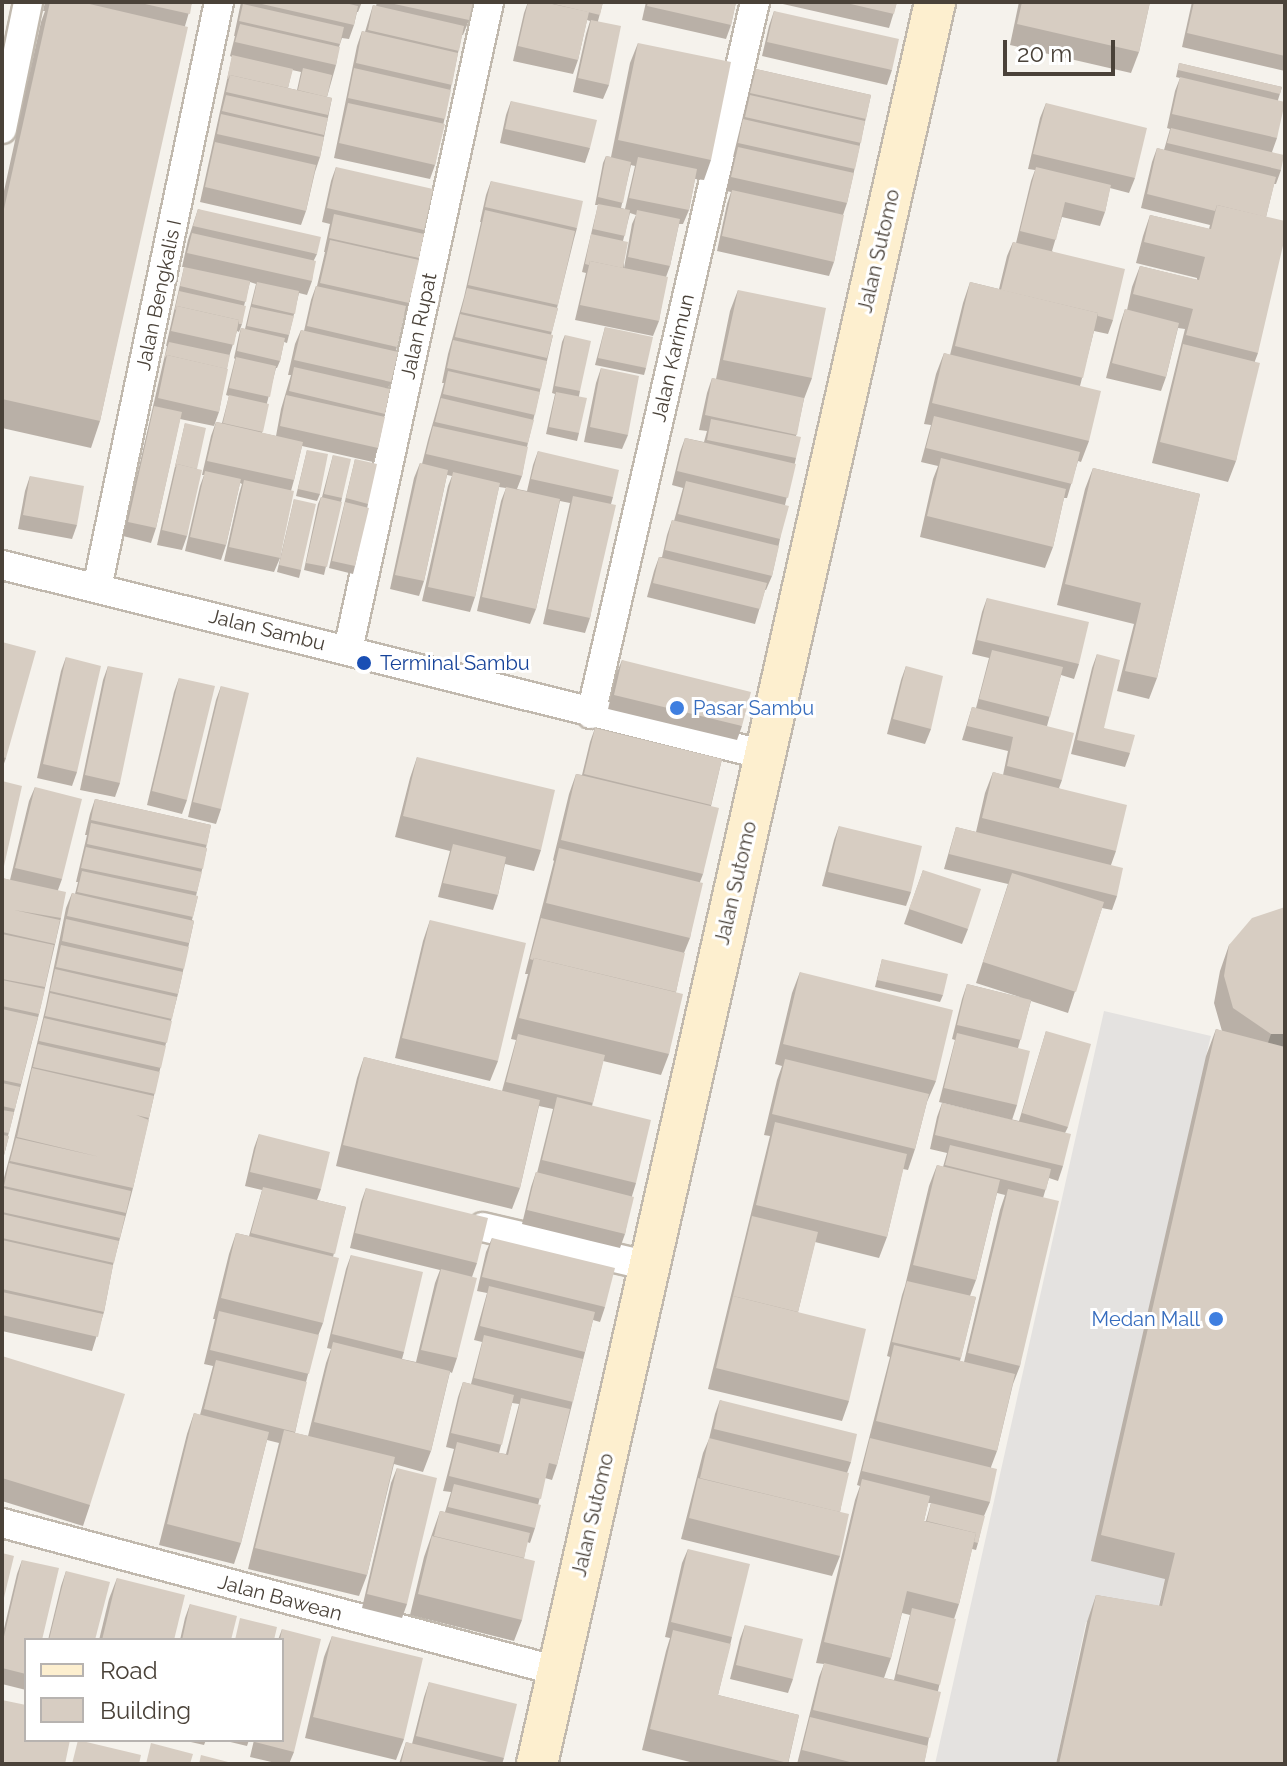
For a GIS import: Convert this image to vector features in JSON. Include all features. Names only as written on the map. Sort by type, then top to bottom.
[{"type":"main road","name":"Jalan Sutomo","points":[[537,1764],[935,2]]},
{"type":"street","points":[[2,129],[28,2]]},
{"type":"street","name":"Jalan Bengkalis I","points":[[97,588],[219,2]]},
{"type":"street","name":"Jalan Rupat","points":[[348,650],[489,2]]},
{"type":"street","name":"Jalan Karimun","points":[[591,714],[755,2]]},
{"type":"street","name":"Jalan Sambu","points":[[2,565],[765,755]]},
{"type":"street","points":[[483,1227],[649,1266]]},
{"type":"street","name":"Jalan Bawean","points":[[2,1523],[558,1671]]},
{"type":"shaded area","points":[[1104,1011],[1211,1036],[1206,1056],[1285,1077],[1152,1633],[1086,1622],[1056,1764],[935,1764]]},
{"type":"building","points":[[50,2],[81,2],[188,27],[100,421],[2,399],[2,218]]},
{"type":"building","points":[[136,2],[192,2],[190,14]]},
{"type":"building","points":[[253,2],[341,2],[358,6],[354,25]]},
{"type":"building","points":[[385,2],[473,2],[469,20]]},
{"type":"building","points":[[528,2],[543,2],[589,12],[578,60],[518,46]]},
{"type":"building","points":[[551,2],[603,2],[600,15]]},
{"type":"building","points":[[648,2],[736,2],[731,25],[647,6]]},
{"type":"building","points":[[842,2],[897,2],[894,14]]},
{"type":"building","points":[[1022,2],[1150,2],[1139,52],[1017,24]]},
{"type":"building","points":[[1194,2],[1285,2],[1285,56],[1187,33]]},
{"type":"building","points":[[243,4],[344,27],[340,44],[239,21]]},
{"type":"building","points":[[373,5],[464,26],[459,51],[368,30]]},
{"type":"building","points":[[774,11],[899,39],[892,70],[767,42]]},
{"type":"building","points":[[591,20],[621,26],[609,85],[578,78]]},
{"type":"building","points":[[240,24],[340,47],[336,65],[235,42]]},
{"type":"building","points":[[362,31],[458,53],[452,85],[356,63]]},
{"type":"building","points":[[638,43],[731,62],[711,160],[618,140]]},
{"type":"building","points":[[232,55],[293,69],[288,88],[230,75],[227,79]]},
{"type":"building","points":[[1179,63],[1282,87],[1280,94],[1178,70]]},
{"type":"building","points":[[303,68],[332,75],[327,97],[298,90]]},
{"type":"building","points":[[354,68],[451,90],[445,119],[348,98]]},
{"type":"building","points":[[756,69],[871,95],[866,119],[750,93]]},
{"type":"building","points":[[230,75],[332,98],[328,115],[226,92]]},
{"type":"building","points":[[1180,77],[1285,102],[1277,138],[1172,114]]},
{"type":"building","points":[[226,95],[328,118],[324,135],[222,111]]},
{"type":"building","points":[[750,95],[865,121],[861,143],[745,117]]},
{"type":"building","points":[[511,101],[597,120],[590,148],[505,129]]},
{"type":"building","points":[[348,103],[445,124],[435,165],[339,143]]},
{"type":"building","points":[[1046,103],[1147,128],[1135,178],[1033,154]]},
{"type":"building","points":[[221,114],[324,137],[320,157],[217,134]]},
{"type":"building","points":[[743,119],[860,146],[855,169],[738,143]]},
{"type":"building","points":[[1171,128],[1284,155],[1281,170],[1167,143]]},
{"type":"building","points":[[215,142],[316,165],[306,211],[205,187]]},
{"type":"building","points":[[738,147],[854,173],[847,203],[731,177]]},
{"type":"building","points":[[1157,148],[1276,177],[1266,217],[1217,205],[1215,211],[1147,194]]},
{"type":"building","points":[[606,156],[631,162],[623,203],[598,197]]},
{"type":"building","points":[[638,157],[697,169],[689,210],[629,198]]},
{"type":"building","points":[[336,167],[433,189],[424,230],[327,208]]},
{"type":"building","points":[[1036,167],[1111,185],[1105,212],[1065,202],[1056,240],[1020,231]]},
{"type":"building","points":[[491,181],[583,201],[577,228],[485,207]]},
{"type":"building","points":[[732,190],[844,215],[834,262],[722,236]]},
{"type":"building","points":[[598,204],[630,210],[625,236],[593,229]]},
{"type":"building","points":[[1217,205],[1285,221],[1285,237],[1258,353],[1186,335],[1193,309],[1133,294],[1140,266],[1199,280],[1205,257],[1144,242],[1150,215],[1211,229]]},
{"type":"building","points":[[198,209],[321,237],[317,254],[193,226]]},
{"type":"building","points":[[485,210],[575,231],[558,305],[468,285]]},
{"type":"building","points":[[637,210],[680,219],[670,266],[628,257]]},
{"type":"building","points":[[334,214],[424,234],[419,258],[329,238]]},
{"type":"building","points":[[192,233],[316,261],[312,281],[187,253]]},
{"type":"building","points":[[591,234],[628,242],[623,268],[590,261],[589,265],[585,264]]},
{"type":"building","points":[[330,240],[419,260],[409,303],[320,283]]},
{"type":"building","points":[[1013,242],[1125,269],[1113,320],[1098,316],[1098,313],[1001,290]]},
{"type":"building","points":[[590,261],[668,277],[659,321],[580,305]]},
{"type":"building","points":[[184,267],[250,281],[246,302],[180,286]]},
{"type":"building","points":[[257,282],[299,291],[295,314],[252,304]]},
{"type":"building","points":[[970,282],[1098,313],[1083,378],[955,346]]},
{"type":"building","points":[[316,286],[406,306],[397,347],[307,326]]},
{"type":"building","points":[[467,288],[558,308],[552,332],[461,312]]},
{"type":"building","points":[[738,290],[826,308],[812,378],[723,360]]},
{"type":"building","points":[[179,291],[246,306],[242,324],[239,320],[177,306],[176,310]]},
{"type":"building","points":[[177,306],[239,320],[234,345],[171,331]]},
{"type":"building","points":[[251,307],[294,316],[289,335],[247,326]]},
{"type":"building","points":[[1125,309],[1179,323],[1166,377],[1112,363]]},
{"type":"building","points":[[460,314],[553,335],[547,358],[455,337]]},
{"type":"building","points":[[605,327],[653,337],[646,368],[598,358]]},
{"type":"building","points":[[241,328],[285,338],[280,361],[237,351]]},
{"type":"building","points":[[301,330],[398,352],[391,382],[294,360]]},
{"type":"building","points":[[565,335],[591,341],[580,391],[555,386]]},
{"type":"building","points":[[453,340],[547,361],[541,389],[447,368]]},
{"type":"building","points":[[169,342],[230,355],[227,369],[167,355],[164,359]]},
{"type":"building","points":[[1183,344],[1260,363],[1236,461],[1160,442]]},
{"type":"building","points":[[944,353],[1101,391],[1089,441],[932,403]]},
{"type":"building","points":[[167,355],[228,369],[219,412],[158,398]]},
{"type":"building","points":[[236,357],[276,366],[270,397],[229,388]]},
{"type":"building","points":[[294,367],[390,389],[385,414],[289,391]]},
{"type":"building","points":[[601,368],[639,376],[628,435],[590,427]]},
{"type":"building","points":[[448,371],[540,392],[535,415],[443,394]]},
{"type":"building","points":[[712,378],[804,398],[797,435],[705,415]]},
{"type":"building","points":[[556,392],[587,398],[579,433],[549,427]]},
{"type":"building","points":[[229,395],[269,404],[263,432],[223,423]]},
{"type":"building","points":[[286,395],[385,417],[378,448],[280,426]]},
{"type":"building","points":[[441,398],[534,420],[528,443],[435,422]]},
{"type":"building","points":[[154,406],[182,412],[156,528],[128,522]]},
{"type":"building","points":[[934,416],[1080,452],[1072,484],[926,448]]},
{"type":"building","points":[[711,419],[801,437],[796,458],[707,440]]},
{"type":"building","points":[[216,422],[303,442],[294,480],[207,461]]},
{"type":"building","points":[[185,423],[206,428],[197,469],[177,464],[175,467]]},
{"type":"building","points":[[433,426],[528,447],[522,476],[426,454]]},
{"type":"building","points":[[685,438],[796,464],[788,498],[677,471]]},
{"type":"building","points":[[307,450],[328,454],[320,494],[298,489]]},
{"type":"building","points":[[538,451],[619,470],[613,497],[531,479]]},
{"type":"building","points":[[333,455],[351,459],[342,498],[324,494]]},
{"type":"building","points":[[941,458],[1066,489],[1053,547],[927,516]]},
{"type":"building","points":[[355,459],[377,464],[368,504],[346,498]]},
{"type":"building","points":[[420,463],[448,470],[424,581],[395,575]]},
{"type":"building","points":[[177,464],[202,470],[187,536],[162,530]]},
{"type":"building","points":[[1093,468],[1200,494],[1157,678],[1125,671],[1141,603],[1065,584]]},
{"type":"building","points":[[205,471],[241,479],[226,545],[190,537]]},
{"type":"building","points":[[453,472],[500,483],[475,597],[428,587]]},
{"type":"building","points":[[30,476],[84,486],[77,525],[23,515]]},
{"type":"building","points":[[244,480],[294,491],[280,558],[229,547]]},
{"type":"building","points":[[686,481],[789,506],[780,539],[678,514]]},
{"type":"building","points":[[506,487],[560,499],[536,609],[482,597]]},
{"type":"building","points":[[573,496],[616,505],[590,618],[548,609]]},
{"type":"building","points":[[321,497],[342,502],[327,567],[306,563]]},
{"type":"building","points":[[294,499],[316,504],[301,570],[279,565]]},
{"type":"building","points":[[345,502],[369,508],[355,566],[332,561]]},
{"type":"building","points":[[672,520],[779,546],[772,576],[665,550]]},
{"type":"building","points":[[659,557],[767,583],[760,609],[653,583]]},
{"type":"building","points":[[987,598],[1089,622],[1079,664],[977,640]]},
{"type":"building","points":[[2,642],[36,651],[6,758],[2,757]]},
{"type":"building","points":[[992,650],[1063,667],[1050,717],[979,699]]},
{"type":"building","points":[[1097,654],[1120,660],[1104,728],[1135,735],[1130,753],[1077,740]]},
{"type":"building","points":[[66,657],[101,666],[77,772],[43,764]]},
{"type":"building","points":[[622,660],[751,692],[742,726],[614,695]]},
{"type":"building","points":[[108,666],[143,673],[120,783],[85,775]]},
{"type":"building","points":[[906,666],[943,676],[931,729],[893,719]]},
{"type":"building","points":[[179,678],[215,686],[187,800],[152,791]]},
{"type":"building","points":[[221,686],[249,693],[221,809],[193,802]]},
{"type":"building","points":[[972,707],[1074,733],[1062,780],[1007,766],[1013,737],[967,726]]},
{"type":"building","points":[[595,728],[722,759],[711,805],[584,774]]},
{"type":"building","points":[[417,757],[555,790],[541,850],[403,816]]},
{"type":"building","points":[[993,772],[1127,805],[1116,851],[982,818]]},
{"type":"building","points":[[576,774],[719,808],[703,874],[561,840]]},
{"type":"building","points":[[2,781],[22,786],[4,866],[2,865]]},
{"type":"building","points":[[35,787],[82,799],[62,879],[15,868]]},
{"type":"building","points":[[95,799],[211,825],[207,845],[91,820]]},
{"type":"building","points":[[91,823],[207,848],[203,869],[87,844]]},
{"type":"building","points":[[839,826],[922,846],[911,892],[828,872]]},
{"type":"building","points":[[956,827],[1123,868],[1117,896],[949,854]]},
{"type":"building","points":[[453,844],[506,857],[498,895],[443,883]]},
{"type":"building","points":[[86,847],[202,872],[197,892],[81,868]]},
{"type":"building","points":[[559,848],[703,883],[690,938],[546,903]]},
{"type":"building","points":[[923,870],[981,889],[968,929],[909,909]]},
{"type":"building","points":[[82,871],[198,896],[193,917],[77,892]]},
{"type":"building","points":[[1012,873],[1104,902],[1076,992],[983,962]]},
{"type":"building","points":[[2,878],[66,892],[61,918],[14,910],[60,920],[55,944],[2,932]]},
{"type":"building","points":[[72,893],[194,921],[189,943],[67,916]]},
{"type":"building","points":[[1285,907],[1285,1034],[1271,1034],[1233,1008],[1224,976],[1229,945],[1252,918]]},
{"type":"building","points":[[541,918],[685,953],[676,992],[530,959]]},
{"type":"building","points":[[66,919],[189,947],[184,969],[62,941]]},
{"type":"building","points":[[430,920],[526,943],[498,1061],[402,1038]]},
{"type":"building","points":[[2,934],[54,945],[45,987],[2,979]]},
{"type":"building","points":[[61,945],[183,972],[178,994],[56,967]]},
{"type":"building","points":[[534,958],[683,994],[669,1054],[519,1018]]},
{"type":"building","points":[[882,959],[948,974],[943,995],[877,980]]},
{"type":"building","points":[[55,969],[177,997],[172,1019],[50,991]]},
{"type":"building","points":[[800,972],[953,1010],[936,1081],[783,1044]]},
{"type":"building","points":[[2,980],[45,989],[39,1014],[2,1006]]},
{"type":"building","points":[[967,984],[1031,1000],[1021,1040],[957,1025]]},
{"type":"building","points":[[50,993],[172,1021],[167,1043],[45,1016]]},
{"type":"building","points":[[2,1009],[38,1017],[21,1084],[2,1080]]},
{"type":"building","points":[[44,1018],[166,1046],[161,1068],[39,1041]]},
{"type":"building","name":"Medan Mall","points":[[1216,1029],[1285,1047],[1285,1764],[1059,1764],[1096,1595],[1162,1606],[1175,1553],[1101,1535]]},
{"type":"building","points":[[1046,1031],[1091,1044],[1068,1127],[1022,1113]]},
{"type":"building","points":[[957,1033],[1030,1051],[1017,1105],[944,1088]]},
{"type":"building","points":[[518,1034],[605,1055],[593,1103],[506,1082]]},
{"type":"building","points":[[38,1044],[160,1072],[155,1094],[33,1067]]},
{"type":"building","points":[[364,1057],[540,1100],[520,1188],[343,1145]]},
{"type":"building","points":[[785,1059],[929,1094],[915,1149],[772,1114]]},
{"type":"building","points":[[32,1068],[154,1096],[149,1118],[136,1115],[149,1120],[133,1188],[10,1161],[16,1138],[100,1157],[17,1137]]},
{"type":"building","points":[[2,1083],[20,1087],[15,1109],[2,1106]]},
{"type":"building","points":[[557,1097],[651,1120],[636,1183],[542,1160]]},
{"type":"building","points":[[942,1103],[1071,1134],[1063,1166],[935,1135]]},
{"type":"building","points":[[2,1110],[14,1112],[9,1133],[2,1132]]},
{"type":"building","points":[[775,1122],[907,1154],[887,1237],[756,1205]]},
{"type":"building","points":[[259,1134],[330,1152],[321,1189],[250,1172]]},
{"type":"building","points":[[2,1135],[9,1136],[4,1155],[2,1154]]},
{"type":"building","points":[[950,1145],[1051,1169],[1046,1190],[945,1165]]},
{"type":"building","points":[[9,1163],[131,1191],[126,1213],[4,1186]]},
{"type":"building","points":[[937,1165],[1000,1180],[976,1280],[913,1265]]},
{"type":"building","points":[[536,1172],[634,1197],[625,1234],[527,1210]]},
{"type":"building","points":[[263,1187],[346,1207],[335,1254],[251,1233]]},
{"type":"building","points":[[3,1188],[125,1216],[120,1238],[2,1212]]},
{"type":"building","points":[[366,1188],[488,1218],[477,1263],[355,1233]]},
{"type":"building","points":[[1008,1189],[1059,1201],[1020,1366],[968,1353]]},
{"type":"building","points":[[2,1214],[119,1241],[114,1263],[2,1238]]},
{"type":"building","points":[[752,1216],[818,1232],[798,1312],[733,1296]]},
{"type":"building","points":[[236,1233],[339,1258],[323,1323],[221,1298]]},
{"type":"building","points":[[492,1238],[615,1268],[605,1307],[482,1277]]},
{"type":"building","points":[[2,1240],[113,1265],[104,1312],[2,1289]]},
{"type":"building","points":[[351,1255],[423,1272],[404,1352],[332,1334]]},
{"type":"building","points":[[441,1269],[477,1278],[457,1358],[421,1350]]},
{"type":"building","points":[[907,1281],[976,1297],[961,1358],[892,1342]]},
{"type":"building","points":[[489,1286],[595,1312],[585,1352],[480,1326]]},
{"type":"building","points":[[2,1292],[103,1314],[98,1337],[2,1315]]},
{"type":"building","points":[[733,1296],[866,1329],[849,1401],[716,1368]]},
{"type":"building","points":[[219,1311],[319,1335],[309,1374],[210,1350]]},
{"type":"building","points":[[484,1335],[583,1359],[573,1402],[474,1378]]},
{"type":"building","points":[[333,1342],[450,1371],[431,1451],[314,1422]]},
{"type":"building","points":[[894,1345],[1015,1374],[997,1451],[876,1421]]},
{"type":"building","points":[[2,1356],[125,1394],[90,1505],[2,1478]]},
{"type":"building","points":[[216,1360],[307,1382],[295,1432],[204,1409]]},
{"type":"building","points":[[463,1382],[514,1395],[502,1445],[451,1433]]},
{"type":"building","points":[[521,1398],[570,1409],[557,1465],[549,1463],[541,1499],[449,1476],[457,1442],[508,1455]]},
{"type":"building","points":[[720,1400],[857,1434],[851,1462],[714,1429]]},
{"type":"building","points":[[194,1413],[269,1432],[241,1543],[167,1524]]},
{"type":"building","points":[[284,1430],[395,1457],[367,1575],[255,1548]]},
{"type":"building","points":[[709,1438],[849,1473],[840,1512],[700,1478]]},
{"type":"building","points":[[870,1438],[997,1469],[990,1502],[862,1471]]},
{"type":"building","points":[[397,1468],[437,1478],[407,1604],[367,1594]]},
{"type":"building","points":[[698,1478],[849,1514],[840,1556],[689,1518]]},
{"type":"building","points":[[862,1479],[930,1496],[924,1521],[976,1533],[959,1604],[907,1591],[891,1658],[824,1642]]},
{"type":"building","points":[[454,1484],[541,1505],[535,1528],[448,1507]]},
{"type":"building","points":[[931,1503],[985,1516],[978,1543],[974,1542],[976,1533],[927,1521]]},
{"type":"building","points":[[440,1511],[530,1533],[524,1558],[434,1536]]},
{"type":"building","points":[[432,1536],[535,1561],[522,1620],[418,1594]]},
{"type":"building","points":[[688,1549],[750,1564],[732,1637],[671,1622]]},
{"type":"building","points":[[2,1553],[14,1556],[2,1606]]},
{"type":"building","points":[[22,1560],[59,1568],[42,1638],[24,1638],[24,1674],[2,1668],[2,1645]]},
{"type":"building","points":[[66,1571],[110,1582],[96,1638],[49,1638]]},
{"type":"building","points":[[117,1578],[185,1595],[174,1638],[102,1638]]},
{"type":"building","points":[[190,1604],[237,1616],[232,1638],[182,1638]]},
{"type":"building","points":[[912,1608],[956,1619],[940,1685],[897,1674]]},
{"type":"building","points":[[240,1618],[277,1627],[274,1638],[235,1638]]},
{"type":"building","points":[[745,1625],[803,1639],[793,1679],[736,1665]]},
{"type":"building","points":[[282,1629],[321,1639],[294,1752],[255,1742],[284,1742],[284,1638],[280,1638]]},
{"type":"building","points":[[673,1630],[731,1644],[718,1695],[799,1715],[788,1763],[650,1729]]},
{"type":"building","points":[[332,1636],[423,1658],[404,1739],[313,1717]]},
{"type":"building","points":[[824,1663],[941,1692],[930,1738],[813,1710]]},
{"type":"building","points":[[429,1682],[517,1704],[504,1758],[416,1736]]},
{"type":"building","points":[[2,1700],[24,1705],[24,1742],[70,1742],[65,1764],[2,1764]]},
{"type":"building","points":[[810,1717],[928,1746],[924,1764],[858,1764],[802,1750]]},
{"type":"building","points":[[78,1742],[141,1755],[139,1764],[72,1764]]},
{"type":"building","points":[[406,1742],[497,1764],[401,1764]]},
{"type":"building","points":[[151,1743],[193,1754],[190,1764],[146,1764]]},
{"type":"building","points":[[201,1755],[232,1763],[232,1764],[199,1764]]},
{"type":"place","name":"Terminal Sambu","points":[[364,663]]},
{"type":"place","name":"Pasar Sambu","points":[[677,708]]},
{"type":"place","name":"Medan Mall","points":[[1216,1319]]}]
